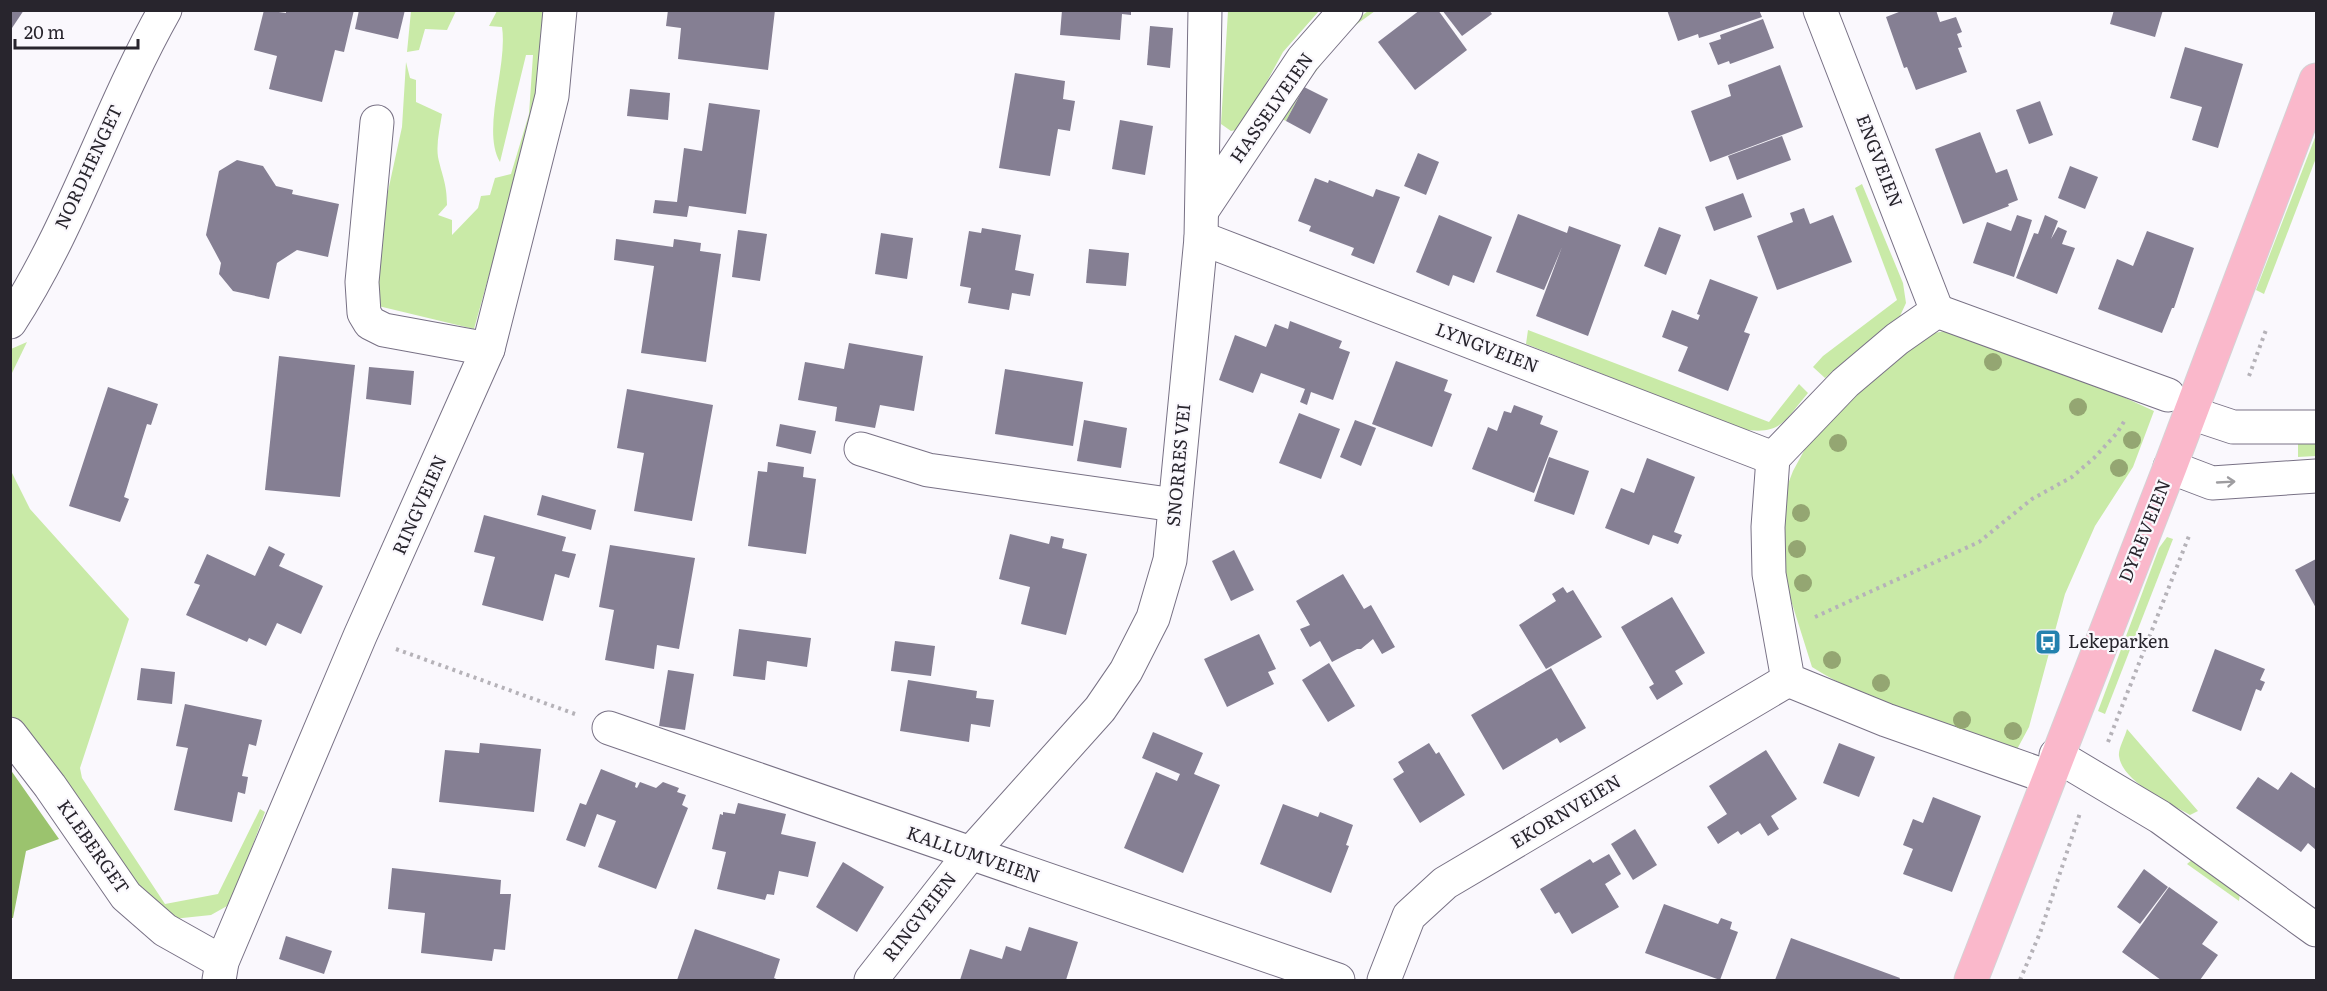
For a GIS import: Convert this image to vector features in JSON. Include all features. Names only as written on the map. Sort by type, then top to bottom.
[{"type":"main road","name":"DYREVEIEN","points":[[1971,981],[2052,766],[2170,467],[2167,398],[2316,80]]},
{"type":"street","name":"NORDHENGET","points":[[10,322],[50,252],[126,86],[165,10]]},
{"type":"street","name":"RINGVEIEN","points":[[221,971],[360,636],[488,350],[552,96],[560,10]]},
{"type":"street","name":"SNORRES VEI","points":[[970,854],[1100,708],[1126,671],[1153,618],[1170,560],[1202,224],[1205,10]]},
{"type":"street","name":"HASSELVEIEN","points":[[1202,224],[1303,59],[1346,10]]},
{"type":"street","name":"ENGVEIEN","points":[[1820,10],[1937,311]]},
{"type":"street","points":[[377,122],[362,282],[364,313],[370,323],[384,330],[488,350]]},
{"type":"street","name":"LYNGVEIEN","points":[[1202,224],[1773,458]]},
{"type":"street","points":[[2316,428],[2233,427],[2167,398],[1937,311],[1897,339],[1845,382],[1773,458],[1768,527],[1768,574],[1788,680],[1897,724],[2052,766],[2160,817],[2316,930]]},
{"type":"street","points":[[861,448],[928,470],[1176,505]]},
{"type":"street","points":[[2170,467],[2212,483],[2316,476]]},
{"type":"street","name":"EKORNVEIEN","points":[[1384,981],[1409,916],[1445,883],[1788,680]]},
{"type":"street","name":"KALLUMVEIEN","points":[[609,728],[1338,981]]},
{"type":"street","name":"KLEBERGET","points":[[10,734],[50,786],[126,896],[165,930],[221,971]]},
{"type":"street","name":"RINGVEIEN","points":[[871,981],[970,854]]},
{"type":"path","points":[[1778,632],[1946,559],[1979,542],[2032,500],[2072,477],[2117,433],[2167,398]]},
{"type":"path","points":[[360,636],[609,728]]},
{"type":"green space","points":[[456,10],[447,30],[425,29],[419,50],[407,52],[411,11]]},
{"type":"green space","points":[[497,11],[548,11],[537,103],[474,329],[370,304],[378,237],[402,127],[406,62],[410,78],[416,80],[416,102],[442,114],[438,157],[447,205],[438,215],[452,220],[452,235],[478,208],[481,196],[490,195],[495,178],[511,174],[529,114],[533,55],[526,55],[500,162],[495,149],[493,133],[502,60],[502,27],[489,26]]},
{"type":"green space","points":[[1228,11],[1319,11],[1283,52],[1241,129],[1231,131],[1221,124]]},
{"type":"green space","points":[[1368,11],[1375,11],[1346,32],[1304,87],[1286,121],[1280,118],[1339,34]]},
{"type":"green space","points":[[2316,135],[2316,158],[2264,294],[2256,290]]},
{"type":"green space","points":[[1862,184],[1903,283],[1906,303],[1900,316],[1825,378],[1813,367],[1823,356],[1897,300],[1855,188]]},
{"type":"green space","points":[[1956,329],[2062,369],[2154,411],[2133,467],[2095,526],[2065,594],[2029,727],[2015,753],[1937,725],[1859,693],[1812,667],[1784,578],[1783,497],[1806,447],[1878,374],[1929,334]]},
{"type":"green space","points":[[1528,330],[1769,422],[1799,384],[1808,393],[1787,418],[1774,428],[1755,431],[1742,429],[1526,344]]},
{"type":"green space","points":[[27,342],[11,375],[11,349]]},
{"type":"green space","points":[[2316,439],[2316,456],[2298,457],[2298,441]]},
{"type":"green space","points":[[10,469],[30,509],[129,619],[80,768],[82,778],[165,904],[218,894],[260,809],[265,812],[238,885],[227,906],[211,915],[173,919],[152,905],[69,786],[11,715]]},
{"type":"green space","points":[[2167,537],[2173,539],[2105,714],[2098,711],[2159,548]]},
{"type":"green space","points":[[2127,729],[2198,811],[2190,815],[2148,791],[2122,766],[2119,753]]},
{"type":"green space","points":[[10,769],[59,839],[26,851],[13,918],[11,918]]},
{"type":"green space","points":[[2193,859],[2240,893],[2239,901],[2187,864]]},
{"type":"building","points":[[10,10],[24,10],[10,31]]},
{"type":"building","points":[[264,10],[286,13],[286,10],[354,10],[344,52],[335,50],[322,102],[269,89],[277,56],[254,50]]},
{"type":"building","points":[[359,10],[405,10],[398,39],[355,29]]},
{"type":"building","points":[[668,10],[775,10],[768,70],[678,59],[681,28],[666,26]]},
{"type":"building","points":[[1062,10],[1131,10],[1131,15],[1122,14],[1120,40],[1060,35]]},
{"type":"building","points":[[1420,10],[1438,10],[1467,50],[1415,90],[1378,42]]},
{"type":"building","points":[[1442,10],[1489,10],[1492,14],[1462,36]]},
{"type":"building","points":[[1667,10],[1759,10],[1762,17],[1699,38],[1698,34],[1678,41]]},
{"type":"building","points":[[1904,10],[1936,10],[1940,22],[1956,17],[1962,32],[1957,34],[1962,47],[1958,48],[1967,72],[1916,90],[1907,67],[1904,68],[1886,17]]},
{"type":"building","points":[[2114,10],[2163,10],[2155,37],[2110,24]]},
{"type":"building","points":[[1763,19],[1774,48],[1730,64],[1729,61],[1718,65],[1709,43],[1721,39],[1720,35]]},
{"type":"building","points":[[1150,26],[1173,28],[1170,68],[1147,65]]},
{"type":"building","points":[[2185,47],[2243,64],[2218,148],[2192,140],[2202,107],[2170,98]]},
{"type":"building","points":[[1780,65],[1803,127],[1710,162],[1691,111],[1731,96],[1728,85]]},
{"type":"building","points":[[1015,73],[1065,81],[1063,99],[1075,101],[1070,131],[1058,129],[1050,176],[999,168]]},
{"type":"building","points":[[1304,87],[1328,99],[1310,134],[1286,121]]},
{"type":"building","points":[[630,89],[670,93],[668,120],[627,116]]},
{"type":"building","points":[[2040,101],[2053,135],[2029,144],[2016,110]]},
{"type":"building","points":[[709,103],[760,110],[746,214],[689,206],[687,217],[653,213],[655,200],[677,202],[684,148],[702,151]]},
{"type":"building","points":[[1120,120],[1153,126],[1145,175],[1112,169]]},
{"type":"building","points":[[1980,132],[1996,173],[2007,169],[2018,200],[2008,204],[2009,206],[1963,224],[1935,149]]},
{"type":"building","points":[[1782,136],[1791,160],[1737,180],[1728,156]]},
{"type":"building","points":[[1418,153],[1439,162],[1426,195],[1404,186]]},
{"type":"building","points":[[237,160],[263,166],[276,186],[293,190],[292,194],[339,204],[328,257],[297,250],[277,263],[269,299],[233,291],[219,274],[221,263],[206,235],[219,171]]},
{"type":"building","points":[[2070,166],[2098,177],[2085,209],[2058,198]]},
{"type":"building","points":[[1315,178],[1328,183],[1329,180],[1373,197],[1376,189],[1400,197],[1374,264],[1351,255],[1354,248],[1309,231],[1311,226],[1298,221]]},
{"type":"building","points":[[1743,193],[1752,217],[1714,231],[1705,207]]},
{"type":"building","points":[[1804,208],[1810,224],[1833,215],[1852,262],[1777,290],[1757,236],[1793,222],[1790,213]]},
{"type":"building","points":[[1518,214],[1567,233],[1569,226],[1621,245],[1588,336],[1536,316],[1562,247],[1544,290],[1496,272]]},
{"type":"building","points":[[1439,215],[1492,237],[1474,283],[1453,275],[1449,286],[1416,272]]},
{"type":"building","points":[[2017,215],[2032,220],[2014,277],[1973,263],[1987,222],[2011,231]]},
{"type":"building","points":[[2045,215],[2058,221],[2051,239],[2058,227],[2067,231],[2062,244],[2075,248],[2057,294],[2016,278],[2034,233],[2038,234]]},
{"type":"building","points":[[1659,227],[1681,235],[1666,275],[1644,266]]},
{"type":"building","points":[[982,228],[1021,235],[1015,270],[1034,274],[1030,296],[1012,293],[1009,310],[968,303],[971,288],[960,286],[969,231],[981,233]]},
{"type":"building","points":[[738,230],[767,234],[760,281],[732,277]]},
{"type":"building","points":[[2147,231],[2194,248],[2174,308],[2172,308],[2162,333],[2098,309],[2117,259],[2133,266]]},
{"type":"building","points":[[881,233],[913,238],[907,279],[875,274]]},
{"type":"building","points":[[616,239],[673,247],[674,239],[701,243],[700,251],[721,254],[706,362],[641,353],[654,266],[614,260]]},
{"type":"building","points":[[1089,249],[1129,253],[1126,286],[1086,283]]},
{"type":"building","points":[[1710,279],[1758,297],[1744,332],[1750,334],[1728,391],[1678,371],[1688,347],[1662,337],[1672,310],[1698,320],[1700,315],[1697,314]]},
{"type":"building","points":[[1290,321],[1342,341],[1339,348],[1350,352],[1333,400],[1311,392],[1307,405],[1300,402],[1305,389],[1261,373],[1253,393],[1219,380],[1235,335],[1266,347],[1275,324],[1288,329]]},
{"type":"building","points":[[849,343],[923,356],[914,411],[880,405],[875,428],[835,421],[837,407],[798,400],[805,362],[844,369]]},
{"type":"building","points":[[279,356],[355,365],[340,497],[265,490]]},
{"type":"building","points":[[1396,361],[1448,380],[1444,391],[1452,394],[1432,447],[1372,424]]},
{"type":"building","points":[[369,367],[414,371],[411,405],[366,399]]},
{"type":"building","points":[[1005,369],[1083,382],[1073,446],[995,434]]},
{"type":"building","points":[[108,387],[158,404],[151,425],[147,424],[124,497],[129,499],[120,522],[69,506]]},
{"type":"building","points":[[627,389],[713,405],[692,521],[634,511],[644,453],[617,448]]},
{"type":"building","points":[[1514,405],[1543,416],[1540,424],[1558,431],[1534,493],[1472,469],[1488,427],[1497,431],[1504,411],[1511,413]]},
{"type":"building","points":[[1299,413],[1340,429],[1321,479],[1279,463]]},
{"type":"building","points":[[1084,420],[1127,428],[1121,468],[1077,461]]},
{"type":"building","points":[[1355,420],[1376,428],[1361,466],[1340,457]]},
{"type":"building","points":[[780,424],[816,431],[811,454],[776,446]]},
{"type":"building","points":[[1549,457],[1589,471],[1574,515],[1534,501]]},
{"type":"building","points":[[1647,458],[1695,477],[1674,532],[1682,535],[1678,544],[1653,535],[1649,545],[1605,528],[1621,488],[1634,493]]},
{"type":"building","points":[[768,462],[804,467],[803,477],[816,479],[806,554],[748,546],[758,471],[767,472]]},
{"type":"building","points":[[542,495],[596,510],[591,530],[537,515]]},
{"type":"building","points":[[484,515],[566,537],[562,551],[576,554],[569,578],[555,574],[543,621],[482,605],[495,557],[474,552]]},
{"type":"building","points":[[1010,534],[1049,544],[1051,536],[1064,539],[1062,548],[1087,554],[1066,635],[1021,624],[1030,587],[999,579]]},
{"type":"building","points":[[610,545],[695,558],[679,649],[657,645],[654,669],[605,660],[614,610],[599,607]]},
{"type":"building","points":[[269,546],[285,554],[279,566],[323,586],[301,634],[277,623],[266,646],[249,638],[247,642],[186,615],[200,585],[194,583],[207,554],[255,576]]},
{"type":"building","points":[[1234,550],[1254,590],[1231,601],[1212,561]]},
{"type":"building","points":[[2316,559],[2316,608],[2295,570]]},
{"type":"building","points":[[1343,574],[1364,609],[1371,605],[1395,647],[1382,654],[1373,639],[1361,649],[1332,662],[1320,641],[1310,647],[1300,629],[1310,625],[1296,601]]},
{"type":"building","points":[[1563,587],[1567,593],[1573,590],[1602,637],[1546,669],[1519,625],[1556,601],[1552,594]]},
{"type":"building","points":[[1672,597],[1705,653],[1675,671],[1683,684],[1657,700],[1649,687],[1654,684],[1621,627]]},
{"type":"building","points":[[739,629],[811,638],[807,667],[767,661],[765,680],[733,676]]},
{"type":"building","points":[[1259,634],[1276,669],[1268,672],[1274,684],[1227,707],[1204,659]]},
{"type":"building","points":[[895,641],[935,646],[931,676],[891,671]]},
{"type":"building","points":[[2215,649],[2265,669],[2260,680],[2265,682],[2261,691],[2256,689],[2241,731],[2192,711]]},
{"type":"building","points":[[1329,663],[1355,706],[1328,722],[1302,680]]},
{"type":"building","points":[[141,668],[175,672],[172,704],[137,700]]},
{"type":"building","points":[[1551,668],[1586,728],[1560,743],[1557,738],[1503,770],[1471,715]]},
{"type":"building","points":[[668,670],[694,674],[685,730],[659,726]]},
{"type":"building","points":[[908,680],[977,691],[976,698],[994,700],[990,727],[971,724],[969,742],[900,731]]},
{"type":"building","points":[[185,704],[262,720],[256,746],[249,744],[242,776],[248,777],[245,794],[238,792],[232,822],[174,810],[188,748],[176,746]]},
{"type":"building","points":[[1153,732],[1203,753],[1194,774],[1220,785],[1183,873],[1124,848],[1156,772],[1177,781],[1180,774],[1142,758]]},
{"type":"building","points":[[480,743],[541,749],[534,812],[439,802],[445,750],[479,753]]},
{"type":"building","points":[[1429,743],[1436,754],[1439,752],[1465,795],[1420,823],[1393,779],[1404,772],[1398,762]]},
{"type":"building","points":[[1839,743],[1875,757],[1859,797],[1823,783]]},
{"type":"building","points":[[1766,750],[1797,799],[1771,816],[1779,829],[1768,836],[1760,823],[1741,835],[1738,831],[1718,844],[1707,827],[1727,814],[1709,786]]},
{"type":"building","points":[[601,769],[636,783],[637,788],[640,782],[656,788],[663,782],[679,788],[677,792],[686,795],[682,805],[688,808],[656,889],[598,867],[616,821],[597,814],[585,847],[566,840],[580,803],[586,805]]},
{"type":"building","points":[[2291,772],[2316,789],[2316,850],[2308,843],[2301,852],[2236,808],[2258,777],[2278,790]]},
{"type":"building","points":[[1933,797],[1981,816],[1952,892],[1903,874],[1913,849],[1903,845],[1913,819],[1923,823]]},
{"type":"building","points":[[738,803],[786,814],[781,834],[816,842],[808,877],[779,871],[774,895],[767,894],[765,900],[717,889],[726,852],[712,849],[720,814],[723,815],[723,812],[735,814]]},
{"type":"building","points":[[1283,804],[1318,817],[1320,812],[1353,825],[1346,845],[1349,846],[1331,893],[1260,864]]},
{"type":"building","points":[[1635,829],[1657,865],[1633,880],[1611,844]]},
{"type":"building","points":[[1609,854],[1621,874],[1605,884],[1619,907],[1572,934],[1559,912],[1555,914],[1540,889],[1590,859],[1593,863]]},
{"type":"building","points":[[843,862],[884,887],[857,932],[816,907]]},
{"type":"building","points":[[392,868],[501,880],[500,894],[511,894],[505,950],[494,949],[492,961],[421,953],[425,913],[388,909]]},
{"type":"building","points":[[2144,869],[2168,887],[2140,924],[2117,907]]},
{"type":"building","points":[[2169,887],[2218,922],[2202,944],[2218,955],[2200,980],[2161,980],[2122,952]]},
{"type":"building","points":[[1664,904],[1718,924],[1721,918],[1732,922],[1730,929],[1738,932],[1720,980],[1645,953]]},
{"type":"building","points":[[1029,927],[1078,942],[1066,980],[960,980],[970,949],[1002,959],[1006,946],[1021,951]]},
{"type":"building","points":[[695,929],[780,959],[774,978],[779,980],[677,980]]},
{"type":"building","points":[[286,936],[332,951],[324,974],[279,959]]},
{"type":"building","points":[[1791,938],[1900,978],[1899,980],[1775,980]]},
{"type":"place","name":"Lekeparken","points":[[2048,642]]}]
